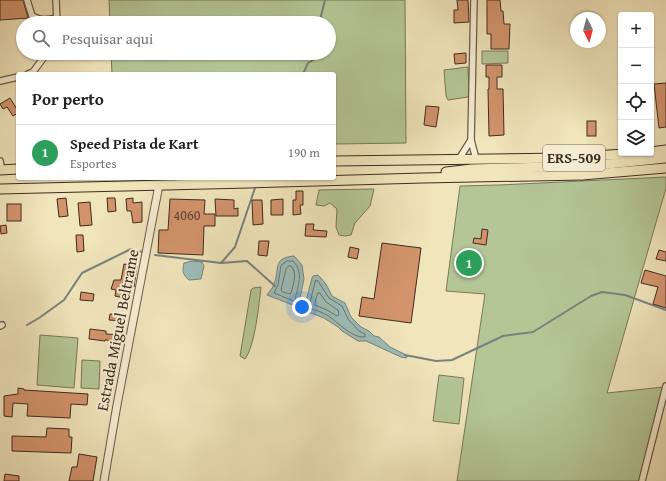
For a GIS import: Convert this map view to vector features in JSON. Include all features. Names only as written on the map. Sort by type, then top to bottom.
[{"type":"highway","points":[[654,152],[666,150]]},
{"type":"highway","name":"ERS-509","points":[[336,161],[564,158],[618,154]]},
{"type":"highway","points":[[423,178],[444,172],[472,169],[553,167],[560,166],[563,163],[564,158]]},
{"type":"highway","points":[[582,176],[589,166],[666,158]]},
{"type":"highway","name":"ERS-509","points":[[0,189],[423,178],[582,176],[666,168]]},
{"type":"highway","points":[[1,170],[16,169]]},
{"type":"street","points":[[27,0],[32,16]]},
{"type":"street","points":[[56,0],[57,16]]},
{"type":"street","points":[[474,0],[472,140],[476,159]]},
{"type":"street","points":[[33,72],[42,60]]},
{"type":"street","points":[[0,81],[16,77]]},
{"type":"street","points":[[459,159],[472,140]]},
{"type":"street","points":[[0,161],[1,170]]},
{"type":"street","name":"Estrada Miguel Beltrame","points":[[104,481],[159,185]]},
{"type":"street","points":[[642,481],[666,386]]},
{"type":"green space","points":[[109,0],[405,0],[406,143],[336,144],[336,72],[112,72],[111,60],[336,60],[336,16],[110,16]]},
{"type":"green space","points":[[482,51],[508,51],[508,63],[482,64]]},
{"type":"green space","points":[[468,67],[468,97],[448,100],[446,96],[444,70]]},
{"type":"green space","points":[[666,177],[666,188],[607,393],[664,387],[640,481],[457,481],[485,294],[446,291],[460,186]]},
{"type":"green space","points":[[374,189],[370,206],[355,223],[351,235],[339,235],[336,227],[337,209],[330,203],[324,206],[316,205],[319,190]]},
{"type":"green space","points":[[261,287],[254,335],[245,359],[240,356],[251,290],[253,288]]},
{"type":"green space","points":[[40,335],[78,338],[74,388],[37,385]]},
{"type":"green space","points":[[82,360],[100,361],[99,389],[81,388]]},
{"type":"green space","points":[[439,375],[464,378],[459,424],[433,421]]},
{"type":"water","points":[[294,256],[302,265],[304,279],[298,307],[267,295],[276,279],[278,265],[282,259]]},
{"type":"water","points":[[192,261],[202,262],[204,266],[201,279],[189,280],[184,275],[184,263]]},
{"type":"water","points":[[318,275],[326,284],[332,296],[345,303],[351,317],[361,327],[369,331],[374,336],[379,337],[390,347],[408,356],[406,358],[401,357],[366,341],[358,341],[324,318],[311,313],[306,314],[304,309],[312,278],[313,276]]},
{"type":"building","points":[[0,0],[23,0],[27,16],[16,16],[16,19],[0,20]]},
{"type":"building","points":[[457,0],[468,0],[469,22],[454,23],[454,10],[458,10]]},
{"type":"building","points":[[487,0],[500,0],[504,24],[510,24],[509,49],[491,49],[491,34],[487,34]]},
{"type":"building","points":[[466,53],[466,63],[455,64],[454,54]]},
{"type":"building","points":[[486,65],[502,65],[502,77],[497,77],[497,89],[503,89],[504,135],[489,136],[489,77],[486,77]]},
{"type":"building","points":[[666,83],[666,127],[659,128],[654,84]]},
{"type":"building","points":[[10,98],[16,108],[16,114],[13,116],[7,107],[3,109],[0,104]]},
{"type":"building","points":[[426,106],[439,107],[436,127],[424,125]]},
{"type":"building","points":[[587,121],[596,121],[596,136],[587,136]]},
{"type":"building","points":[[296,191],[303,191],[303,205],[300,205],[301,214],[293,215],[293,200],[296,200]]},
{"type":"building","points":[[66,198],[68,216],[59,217],[57,199]]},
{"type":"building","points":[[107,198],[115,198],[116,211],[108,212]]},
{"type":"building","points":[[133,198],[133,203],[142,202],[142,222],[133,223],[131,211],[127,211],[126,199]]},
{"type":"building","points":[[170,199],[205,200],[204,214],[215,214],[215,226],[204,226],[203,255],[158,253],[159,230],[168,230]]},
{"type":"building","points":[[215,199],[234,200],[234,209],[238,208],[238,216],[216,216]]},
{"type":"building","points":[[283,199],[283,215],[271,215],[271,200]]},
{"type":"building","points":[[252,200],[262,200],[263,224],[253,225]]},
{"type":"building","points":[[90,202],[92,225],[80,226],[78,203]]},
{"type":"building","points":[[7,204],[21,204],[21,221],[7,221]]},
{"type":"building","points":[[306,224],[314,224],[313,230],[327,231],[326,237],[305,236]]},
{"type":"building","points":[[6,225],[7,233],[1,234],[0,226]]},
{"type":"building","points":[[482,229],[488,230],[486,245],[473,243],[474,238],[481,239]]},
{"type":"building","points":[[76,235],[83,235],[84,251],[77,252]]},
{"type":"building","points":[[259,241],[269,241],[267,256],[258,255]]},
{"type":"building","points":[[382,243],[421,248],[411,323],[359,316],[362,297],[374,299]]},
{"type":"building","points":[[350,247],[359,249],[357,259],[348,257]]},
{"type":"building","points":[[659,250],[666,252],[666,261],[656,259]]},
{"type":"building","points":[[124,264],[137,266],[134,287],[132,287],[129,299],[115,296],[116,290],[111,289],[114,280],[121,280]]},
{"type":"building","points":[[645,270],[666,276],[666,308],[653,304],[658,287],[641,283]]},
{"type":"building","points":[[81,292],[94,294],[93,301],[80,300]]},
{"type":"building","points":[[110,314],[122,315],[122,321],[109,320]]},
{"type":"building","points":[[90,329],[106,331],[106,334],[121,335],[121,341],[89,339]]},
{"type":"building","points":[[18,388],[24,390],[88,394],[87,405],[71,404],[70,418],[27,416],[28,404],[13,403],[12,417],[4,416],[4,396],[18,394]]},
{"type":"building","points":[[47,428],[69,429],[69,437],[72,437],[71,453],[12,451],[12,436],[46,437]]},
{"type":"building","points":[[79,454],[97,457],[93,481],[69,481],[72,467],[77,467]]},
{"type":"building","points":[[5,474],[19,476],[19,481],[4,481]]},
{"type":"waterway","points":[[321,16],[325,0]]},
{"type":"waterway","points":[[304,72],[308,63],[313,60]]},
{"type":"waterway","points":[[155,255],[221,263],[235,247],[256,185]]},
{"type":"waterway","points":[[27,325],[64,300],[82,273],[131,249],[142,252]]},
{"type":"waterway","points":[[221,263],[247,261],[275,286]]},
{"type":"waterway","points":[[405,355],[436,361],[452,360],[503,336],[533,332],[591,296],[602,292],[625,295],[666,310]]},
{"type":"waterway","points":[[297,305],[306,307]]},
{"type":"place","name":"Speed Pista de Kart","points":[[469,263]]}]
